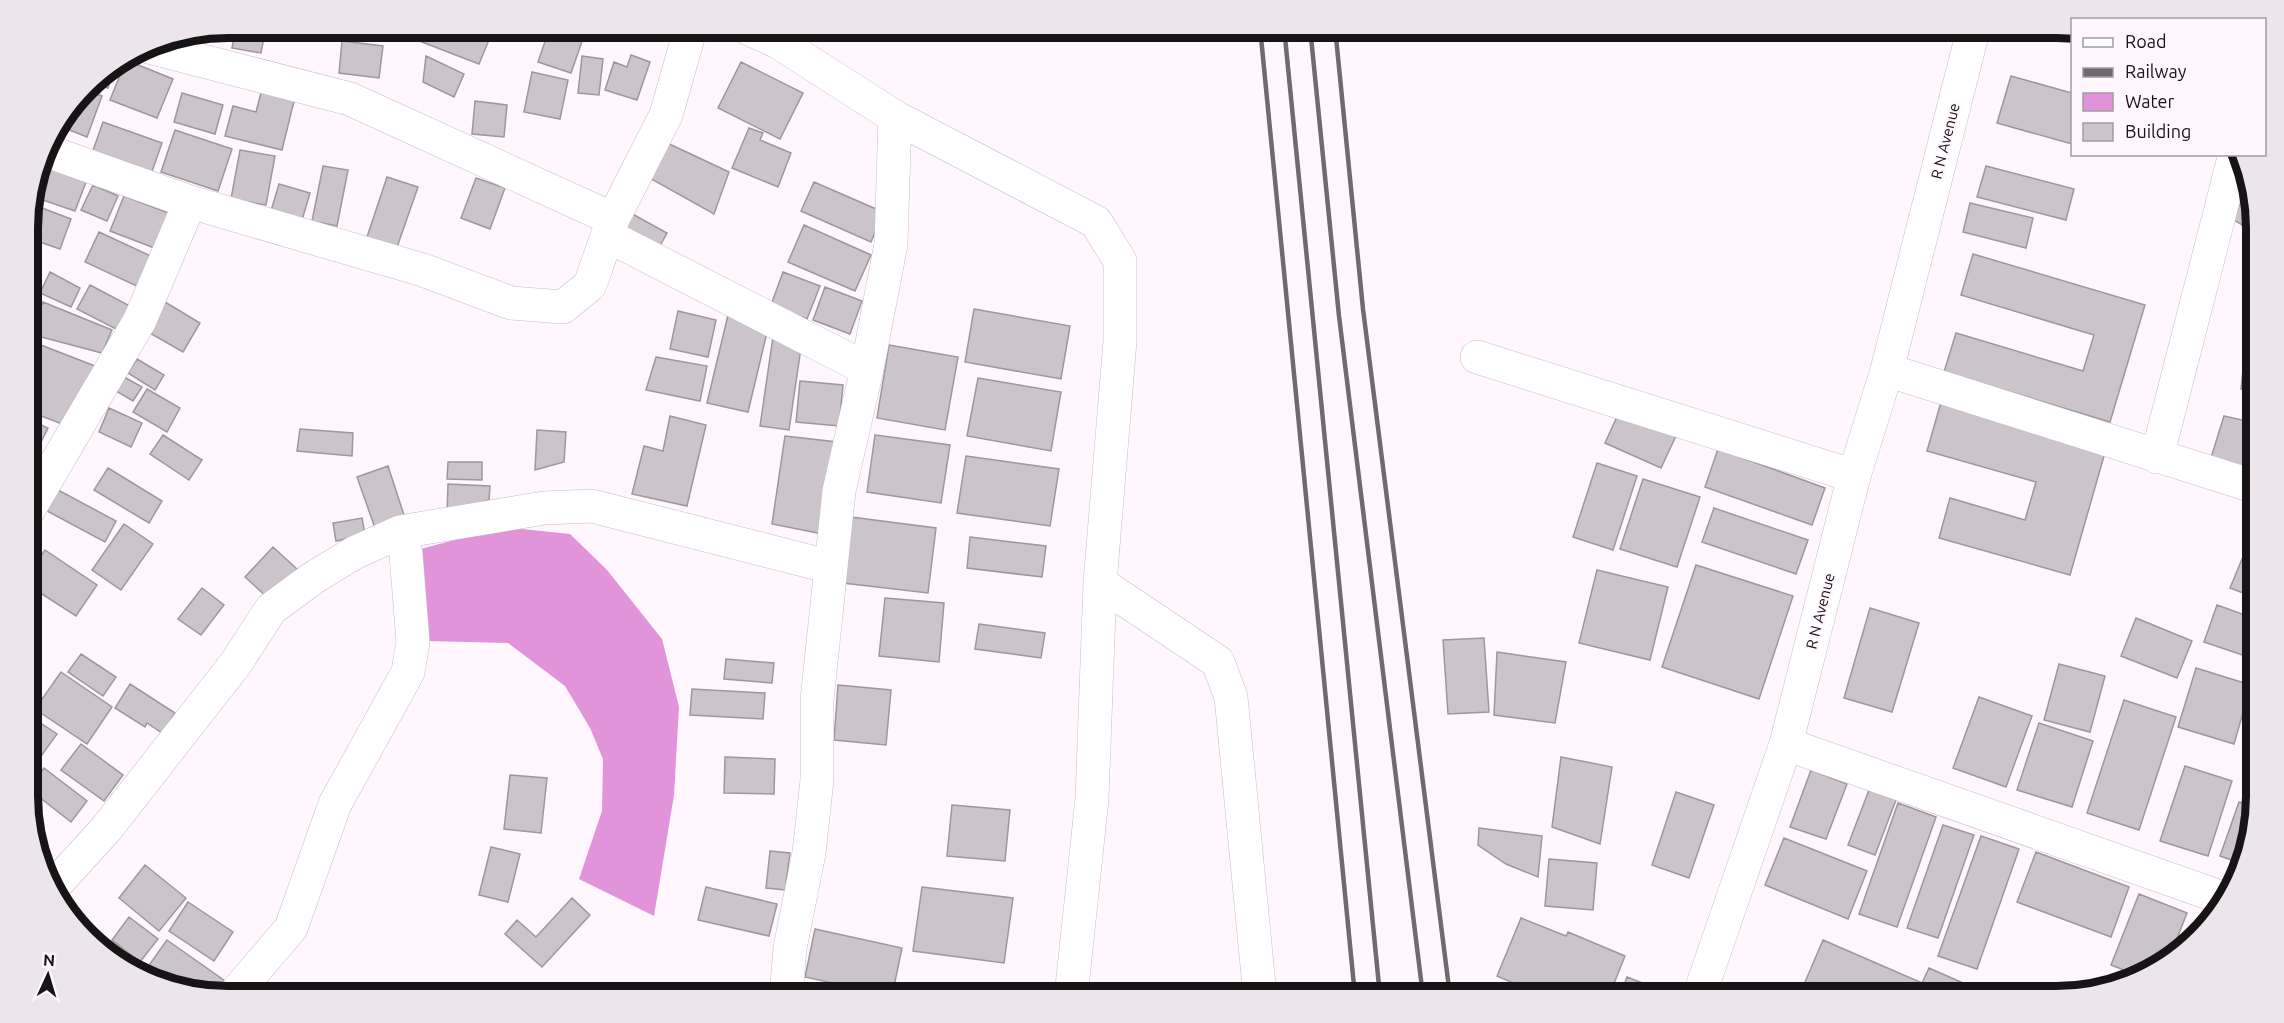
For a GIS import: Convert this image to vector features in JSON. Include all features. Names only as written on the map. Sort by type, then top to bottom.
[{"type":"street","points":[[53,153],[190,202],[423,270],[511,303],[563,307],[590,285],[611,228],[666,115],[688,38]]},
{"type":"street","points":[[769,38],[895,117],[1096,222],[1120,261],[1120,341],[1100,583],[1092,799],[1072,986]]},
{"type":"street","name":"R N Avenue","points":[[1703,985],[1786,744],[1854,476],[1887,370],[1971,38]]},
{"type":"street","points":[[160,50],[350,99],[611,228],[867,369]]},
{"type":"street","points":[[787,986],[790,948],[809,853],[816,791],[817,700],[838,491],[867,369],[891,244],[895,117]]},
{"type":"street","points":[[2157,457],[2234,160]]},
{"type":"street","points":[[38,494],[140,320],[190,202]]},
{"type":"street","points":[[1477,357],[1854,476]]},
{"type":"street","points":[[1887,370],[2246,484]]},
{"type":"street","points":[[58,881],[107,828],[237,663],[271,609],[313,578],[354,553],[544,508],[592,506],[831,567]]},
{"type":"street","points":[[242,986],[291,928],[335,804],[408,672],[413,642],[403,543]]},
{"type":"street","points":[[1100,583],[1218,662],[1231,697],[1259,985]]},
{"type":"street","points":[[1786,744],[2217,896]]},
{"type":"water","points":[[503,527],[570,534],[607,570],[662,639],[679,707],[674,795],[654,916],[579,879],[602,811],[603,759],[590,728],[565,686],[508,643],[426,641],[417,550]]},
{"type":"building","points":[[234,38],[264,38],[261,53],[232,48]]},
{"type":"building","points":[[424,38],[490,38],[479,64],[422,42]]},
{"type":"building","points":[[546,38],[583,38],[571,73],[538,62]]},
{"type":"building","points":[[342,41],[383,46],[379,78],[339,73]]},
{"type":"building","points":[[631,55],[650,62],[637,100],[605,90],[614,62],[627,67]]},
{"type":"building","points":[[426,56],[464,74],[454,97],[423,82]]},
{"type":"building","points":[[582,56],[603,59],[599,95],[578,93]]},
{"type":"building","points":[[741,62],[803,93],[780,139],[718,108]]},
{"type":"building","points":[[133,63],[173,79],[157,118],[110,100],[122,70]]},
{"type":"building","points":[[532,72],[568,80],[560,119],[524,112]]},
{"type":"building","points":[[2011,76],[2071,93],[2071,144],[1997,123]]},
{"type":"building","points":[[111,78],[108,88],[101,86]]},
{"type":"building","points":[[262,89],[295,97],[282,150],[225,136],[233,106],[256,112]]},
{"type":"building","points":[[94,93],[102,96],[87,137],[66,128]]},
{"type":"building","points":[[182,93],[223,105],[215,134],[174,122]]},
{"type":"building","points":[[475,101],[507,105],[504,137],[472,134]]},
{"type":"building","points":[[103,122],[162,143],[150,177],[91,156]]},
{"type":"building","points":[[749,128],[763,133],[760,140],[791,153],[778,187],[732,168]]},
{"type":"building","points":[[175,130],[232,149],[218,191],[161,172]]},
{"type":"building","points":[[663,141],[729,172],[714,214],[646,176]]},
{"type":"building","points":[[240,150],[275,156],[266,205],[231,199]]},
{"type":"building","points":[[323,166],[348,170],[337,226],[312,221]]},
{"type":"building","points":[[1986,166],[2074,189],[2066,220],[1977,197]]},
{"type":"building","points":[[48,168],[86,182],[75,211],[40,199]]},
{"type":"building","points":[[387,177],[418,187],[396,250],[366,240]]},
{"type":"building","points":[[476,178],[505,188],[490,229],[461,218]]},
{"type":"building","points":[[814,182],[883,212],[871,242],[801,211]]},
{"type":"building","points":[[279,184],[310,193],[302,220],[271,211]]},
{"type":"building","points":[[93,185],[118,196],[107,221],[81,210]]},
{"type":"building","points":[[2243,193],[2246,227],[2234,220]]},
{"type":"building","points":[[124,196],[171,214],[157,249],[110,231]]},
{"type":"building","points":[[1970,203],[2033,218],[2026,248],[1963,232]]},
{"type":"building","points":[[42,208],[71,219],[60,249],[38,241],[38,219]]},
{"type":"building","points":[[627,211],[667,233],[656,253],[616,232]]},
{"type":"building","points":[[804,225],[871,255],[855,291],[788,262]]},
{"type":"building","points":[[99,232],[155,258],[141,288],[85,262]]},
{"type":"building","points":[[1973,254],[2145,305],[2110,422],[1944,372],[1956,333],[2083,371],[2094,335],[1961,295]]},
{"type":"building","points":[[50,272],[80,288],[71,307],[40,293]]},
{"type":"building","points":[[783,272],[820,286],[807,319],[771,305]]},
{"type":"building","points":[[90,285],[130,306],[118,330],[77,309]]},
{"type":"building","points":[[825,287],[862,301],[850,334],[813,320]]},
{"type":"building","points":[[43,302],[112,330],[102,353],[38,336],[38,314]]},
{"type":"building","points":[[165,302],[200,323],[183,352],[148,332]]},
{"type":"building","points":[[974,309],[1070,326],[1061,379],[965,362]]},
{"type":"building","points":[[678,311],[716,320],[708,357],[670,349]]},
{"type":"building","points":[[728,315],[769,324],[748,412],[707,403]]},
{"type":"building","points":[[773,337],[802,341],[789,430],[760,426]]},
{"type":"building","points":[[38,344],[95,366],[70,427],[38,415]]},
{"type":"building","points":[[889,345],[958,357],[945,430],[877,418]]},
{"type":"building","points":[[2245,350],[2246,350],[2246,390],[2241,389]]},
{"type":"building","points":[[656,357],[707,366],[700,401],[646,390]]},
{"type":"building","points":[[137,359],[164,375],[155,390],[128,373]]},
{"type":"building","points":[[124,377],[142,387],[133,401],[116,391]]},
{"type":"building","points":[[978,378],[1061,392],[1051,451],[967,436]]},
{"type":"building","points":[[800,381],[843,385],[839,426],[796,422]]},
{"type":"building","points":[[147,389],[180,408],[167,432],[133,412]]},
{"type":"building","points":[[1941,402],[2106,449],[2070,575],[1939,538],[1950,498],[2025,520],[2036,482],[1927,451]]},
{"type":"building","points":[[109,408],[142,423],[131,447],[99,432]]},
{"type":"building","points":[[1620,410],[1677,434],[1661,468],[1605,443]]},
{"type":"building","points":[[670,416],[706,425],[687,506],[632,494],[644,446],[663,451]]},
{"type":"building","points":[[2224,416],[2246,421],[2246,467],[2210,461]]},
{"type":"building","points":[[38,424],[48,428],[38,448]]},
{"type":"building","points":[[300,429],[353,433],[352,456],[297,451]]},
{"type":"building","points":[[537,430],[566,432],[564,462],[535,470]]},
{"type":"building","points":[[163,435],[202,460],[189,480],[150,454]]},
{"type":"building","points":[[875,435],[950,445],[941,503],[867,492]]},
{"type":"building","points":[[785,436],[837,442],[823,534],[772,524]]},
{"type":"building","points":[[1718,449],[1825,488],[1812,525],[1705,487]]},
{"type":"building","points":[[966,456],[1059,469],[1050,526],[957,513]]},
{"type":"building","points":[[448,462],[482,462],[482,480],[447,479]]},
{"type":"building","points":[[1597,463],[1637,476],[1613,550],[1573,537]]},
{"type":"building","points":[[388,466],[405,518],[375,528],[357,477]]},
{"type":"building","points":[[108,468],[162,501],[149,523],[94,490]]},
{"type":"building","points":[[1643,479],[1700,497],[1677,567],[1620,549]]},
{"type":"building","points":[[448,484],[490,486],[489,500],[447,514]]},
{"type":"building","points":[[58,490],[116,521],[105,542],[47,511]]},
{"type":"building","points":[[1714,508],[1808,540],[1796,574],[1702,542]]},
{"type":"building","points":[[851,517],[936,528],[928,593],[843,583]]},
{"type":"building","points":[[362,518],[365,535],[336,541],[333,523]]},
{"type":"building","points":[[124,524],[153,544],[121,590],[92,570]]},
{"type":"building","points":[[970,537],[1046,546],[1042,577],[967,568]]},
{"type":"building","points":[[273,547],[297,569],[268,598],[245,577]]},
{"type":"building","points":[[45,550],[97,585],[76,616],[38,591],[38,560]]},
{"type":"building","points":[[2242,559],[2246,561],[2246,594],[2230,588]]},
{"type":"building","points":[[1696,565],[1793,596],[1759,699],[1662,667]]},
{"type":"building","points":[[1597,570],[1668,587],[1650,660],[1579,643]]},
{"type":"building","points":[[202,588],[224,605],[201,635],[178,619]]},
{"type":"building","points":[[885,598],[944,603],[939,662],[879,656]]},
{"type":"building","points":[[2217,605],[2246,615],[2246,656],[2204,642]]},
{"type":"building","points":[[1870,608],[1919,623],[1892,712],[1844,698]]},
{"type":"building","points":[[2136,618],[2192,641],[2177,678],[2121,656]]},
{"type":"building","points":[[979,624],[1045,633],[1041,658],[975,649]]},
{"type":"building","points":[[1484,638],[1489,712],[1448,714],[1443,640]]},
{"type":"building","points":[[1497,652],[1566,662],[1555,723],[1494,715]]},
{"type":"building","points":[[81,654],[116,677],[103,696],[68,672]]},
{"type":"building","points":[[726,659],[774,663],[772,683],[724,679]]},
{"type":"building","points":[[2059,664],[2105,676],[2090,732],[2044,720]]},
{"type":"building","points":[[2196,668],[2246,683],[2246,702],[2234,744],[2178,727]]},
{"type":"building","points":[[61,672],[112,707],[87,744],[38,711],[38,705]]},
{"type":"building","points":[[130,684],[175,713],[162,733],[147,723],[145,727],[115,708]]},
{"type":"building","points":[[838,685],[891,690],[886,745],[834,740]]},
{"type":"building","points":[[692,689],[765,693],[763,719],[690,715]]},
{"type":"building","points":[[1979,697],[2032,716],[2006,787],[1953,768]]},
{"type":"building","points":[[2124,700],[2176,717],[2139,830],[2087,813]]},
{"type":"building","points":[[38,721],[57,734],[38,760]]},
{"type":"building","points":[[2039,723],[2093,741],[2072,807],[2017,790]]},
{"type":"building","points":[[81,744],[123,775],[104,801],[61,770]]},
{"type":"building","points":[[725,757],[775,759],[774,794],[724,793]]},
{"type":"building","points":[[1561,757],[1612,767],[1600,844],[1552,827]]},
{"type":"building","points":[[2185,766],[2232,781],[2208,856],[2160,841]]},
{"type":"building","points":[[44,768],[87,801],[71,822],[38,796],[38,776]]},
{"type":"building","points":[[1811,770],[1847,784],[1826,839],[1790,827]]},
{"type":"building","points":[[510,775],[547,778],[541,833],[504,829]]},
{"type":"building","points":[[1869,790],[1896,800],[1875,855],[1848,845]]},
{"type":"building","points":[[1676,792],[1714,805],[1689,878],[1652,865]]},
{"type":"building","points":[[2239,802],[2246,804],[2243,833],[2234,861],[2220,856]]},
{"type":"building","points":[[1898,803],[1936,817],[1897,927],[1859,914]]},
{"type":"building","points":[[952,805],[1010,810],[1005,861],[947,856]]},
{"type":"building","points":[[1943,825],[1974,835],[1938,938],[1907,928]]},
{"type":"building","points":[[1479,828],[1542,836],[1538,877],[1506,864],[1478,845]]},
{"type":"building","points":[[1981,836],[2019,849],[1977,969],[1938,956]]},
{"type":"building","points":[[1784,838],[1867,871],[1848,919],[1765,885]]},
{"type":"building","points":[[491,847],[520,854],[508,902],[479,895]]},
{"type":"building","points":[[770,851],[790,853],[785,890],[766,888]]},
{"type":"building","points":[[2036,852],[2129,887],[2111,937],[2017,902]]},
{"type":"building","points":[[1549,859],[1597,863],[1593,910],[1545,906]]},
{"type":"building","points":[[145,865],[186,898],[159,931],[119,898]]},
{"type":"building","points":[[706,887],[777,904],[769,936],[698,920]]},
{"type":"building","points":[[922,887],[1013,898],[1004,963],[913,951]]},
{"type":"building","points":[[2139,894],[2187,913],[2175,943],[2152,960],[2127,971],[2111,965]]},
{"type":"building","points":[[572,898],[590,915],[542,967],[505,934],[517,920],[536,937]]},
{"type":"building","points":[[188,902],[233,932],[214,961],[169,931]]},
{"type":"building","points":[[129,917],[158,939],[140,962],[112,940]]},
{"type":"building","points":[[1521,918],[1566,936],[1568,932],[1625,956],[1613,985],[1519,985],[1497,976]]},
{"type":"building","points":[[815,929],[902,948],[894,986],[845,986],[805,977]]},
{"type":"building","points":[[167,940],[225,981],[222,986],[190,982],[147,967]]},
{"type":"building","points":[[1823,940],[1922,983],[1929,968],[1963,983],[1962,985],[1804,985]]},
{"type":"building","points":[[1627,977],[1648,985],[1624,985]]},
{"type":"railway","points":[[1261,38],[1354,985]]},
{"type":"railway","points":[[1285,38],[1379,985]]},
{"type":"railway","points":[[1311,38],[1339,316],[1422,985]]},
{"type":"railway","points":[[1336,38],[1363,309],[1449,985]]}]
